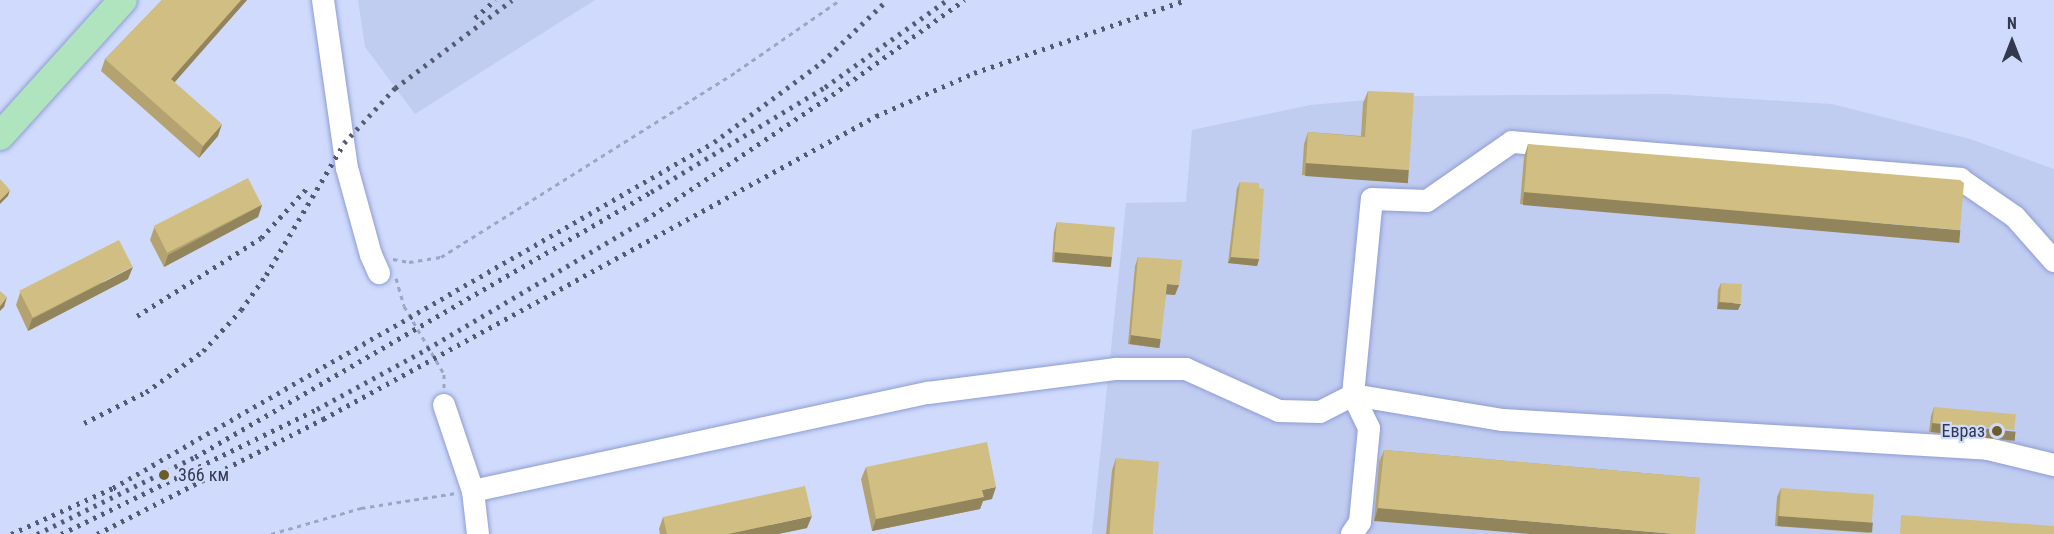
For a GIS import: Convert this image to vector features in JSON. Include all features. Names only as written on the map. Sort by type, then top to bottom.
[{"type":"main road","points":[[0,136],[123,0]]},
{"type":"street","points":[[323,0],[347,168],[371,255],[385,266]]},
{"type":"street","points":[[1352,534],[1360,522],[1369,428],[1353,395],[1372,199],[1427,201],[1512,142],[1960,179],[2015,217],[2054,261]]},
{"type":"street","points":[[472,491],[928,393],[1116,369],[1186,369],[1279,411],[1320,412],[1353,395],[1503,420],[1988,449],[2054,465]]},
{"type":"street","points":[[444,405],[472,491],[478,534]]},
{"type":"path","points":[[444,405],[444,374],[404,306],[385,266],[441,257],[737,71],[840,0]]},
{"type":"path","points":[[271,534],[361,508],[472,491]]},
{"type":"shaded area","points":[[358,0],[595,0],[415,114],[365,47]]},
{"type":"shaded area","points":[[1666,94],[1832,104],[1970,139],[2054,169],[2054,534],[1092,534],[1126,203],[1186,202],[1192,130],[1310,105],[1414,96]]},
{"type":"building","points":[[162,0],[241,0],[171,79],[222,124],[203,146],[105,59]]},
{"type":"building","points":[[1368,91],[1414,93],[1409,170],[1306,163],[1308,132],[1365,137]]},
{"type":"building","points":[[1528,144],[1960,180],[1964,183],[1960,230],[1524,192]]},
{"type":"building","points":[[248,178],[262,205],[167,253],[154,226]]},
{"type":"building","points":[[0,179],[10,190],[0,200]]},
{"type":"building","points":[[1240,182],[1259,183],[1259,188],[1264,189],[1259,259],[1231,257]]},
{"type":"building","points":[[1057,222],[1115,227],[1112,257],[1054,252]]},
{"type":"building","points":[[119,240],[133,267],[33,318],[19,291]]},
{"type":"building","points":[[1138,257],[1182,260],[1179,285],[1167,284],[1161,339],[1131,335]]},
{"type":"building","points":[[1721,283],[1742,284],[1741,303],[1720,302]]},
{"type":"building","points":[[0,291],[7,297],[0,306]]},
{"type":"building","points":[[1934,407],[2016,414],[2014,430],[1933,423]]},
{"type":"building","points":[[987,442],[996,487],[982,490],[984,497],[876,519],[866,467]]},
{"type":"building","points":[[1384,450],[1700,478],[1695,534],[1378,508]]},
{"type":"building","points":[[1116,458],[1159,462],[1153,534],[1109,534]]},
{"type":"building","points":[[805,486],[812,516],[728,534],[667,534],[663,517]]},
{"type":"building","points":[[1781,488],[1874,494],[1872,522],[1779,516]]},
{"type":"building","points":[[1901,515],[2054,526],[2054,534],[1900,534]]},
{"type":"railway","points":[[475,18],[495,0]]},
{"type":"railway","points":[[84,423],[146,392],[203,351],[241,310],[266,275],[344,143],[395,88],[512,0]]},
{"type":"railway","points":[[11,534],[113,488],[714,142],[822,62],[887,0]]},
{"type":"railway","points":[[37,534],[195,457],[651,192],[825,87],[947,0]]},
{"type":"railway","points":[[61,534],[317,409],[427,349],[645,220],[832,95],[964,0]]},
{"type":"railway","points":[[97,534],[323,419],[876,116],[974,73],[1186,0]]},
{"type":"railway","points":[[137,316],[261,238],[306,189]]},
{"type":"place","name":"Евраз","points":[[1997,431]]},
{"type":"place","name":"366 км","points":[[164,475]]}]
